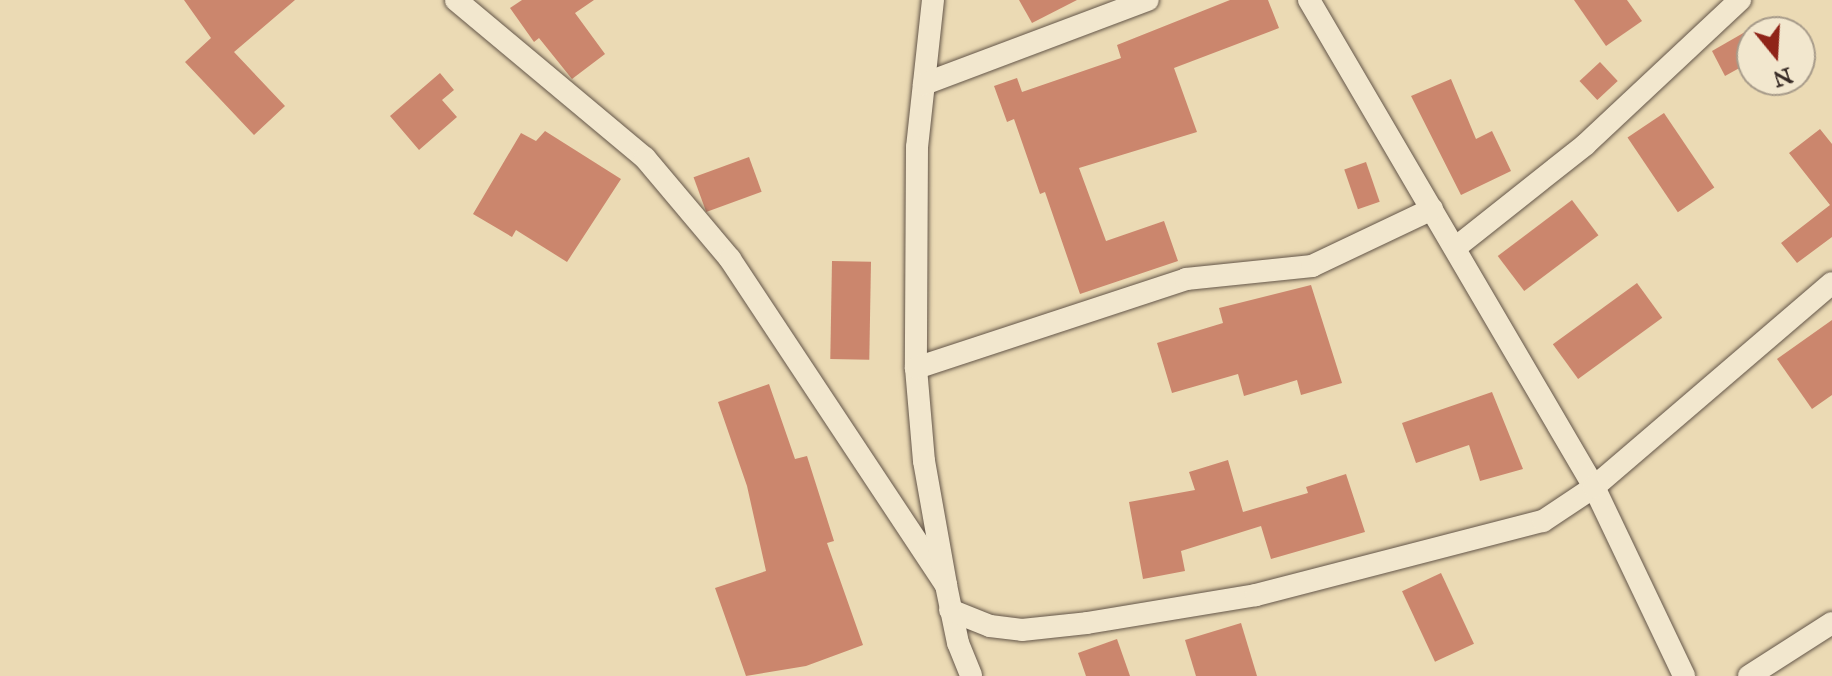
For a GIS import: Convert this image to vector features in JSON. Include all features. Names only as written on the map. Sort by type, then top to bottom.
[{"type":"street","points":[[456,0],[645,158],[730,259],[946,585]]},
{"type":"street","points":[[933,0],[917,147],[916,368],[924,461],[950,610],[971,676]]},
{"type":"street","points":[[924,84],[1148,0]]},
{"type":"street","points":[[1309,0],[1594,487],[1684,676]]},
{"type":"street","points":[[1455,248],[1586,144],[1740,0]]},
{"type":"street","points":[[916,368],[1186,279],[1312,266],[1432,209]]},
{"type":"street","points":[[950,610],[990,626],[1022,630],[1256,595],[1543,521],[1594,487],[1832,283]]},
{"type":"street","points":[[1749,676],[1832,623]]},
{"type":"building","points":[[184,0],[295,0],[234,52],[285,106],[254,135],[185,62],[211,38]]},
{"type":"building","points":[[522,0],[594,0],[575,13],[605,54],[572,79],[539,38],[534,42],[510,8]]},
{"type":"building","points":[[1019,0],[1077,0],[1032,23]]},
{"type":"building","points":[[1230,0],[1268,0],[1279,28],[1174,68],[1197,132],[1079,168],[1106,241],[1164,221],[1178,261],[1080,294],[1045,192],[1040,194],[1014,119],[1007,122],[994,86],[1017,78],[1022,92],[1121,58],[1117,45]]},
{"type":"building","points":[[1574,0],[1627,0],[1642,21],[1606,46]]},
{"type":"building","points":[[1736,37],[1736,70],[1725,76],[1712,51]]},
{"type":"building","points":[[1600,62],[1618,81],[1597,100],[1580,81]]},
{"type":"building","points":[[440,73],[454,90],[442,100],[457,117],[419,150],[390,116]]},
{"type":"building","points":[[1451,79],[1476,139],[1492,131],[1511,171],[1461,195],[1411,96]]},
{"type":"building","points":[[1664,113],[1714,188],[1678,212],[1628,138]]},
{"type":"building","points":[[1820,129],[1832,144],[1832,237],[1797,263],[1781,243],[1830,205],[1789,153]]},
{"type":"building","points":[[545,131],[621,179],[567,262],[516,230],[512,237],[473,214],[521,133],[536,141]]},
{"type":"building","points":[[749,157],[762,192],[706,212],[694,177]]},
{"type":"building","points":[[1366,162],[1380,202],[1358,209],[1344,169]]},
{"type":"building","points":[[1572,200],[1598,235],[1524,291],[1498,256]]},
{"type":"building","points":[[832,261],[871,262],[869,360],[830,359]]},
{"type":"building","points":[[1637,283],[1662,318],[1578,379],[1553,344]]},
{"type":"building","points":[[1311,285],[1342,383],[1301,395],[1297,380],[1244,396],[1238,374],[1172,393],[1157,343],[1223,323],[1219,308]]},
{"type":"building","points":[[1832,320],[1832,395],[1812,409],[1777,359]]},
{"type":"building","points":[[769,384],[795,459],[807,456],[834,541],[827,543],[863,645],[806,666],[746,676],[715,588],[766,571],[747,486],[718,402]]},
{"type":"building","points":[[1492,392],[1523,469],[1480,481],[1469,445],[1416,463],[1402,423]]},
{"type":"building","points":[[1228,460],[1243,512],[1308,493],[1306,487],[1346,474],[1365,532],[1271,559],[1261,526],[1181,551],[1185,571],[1143,579],[1129,502],[1195,490],[1189,472]]},
{"type":"building","points":[[1441,573],[1474,644],[1435,662],[1402,591]]},
{"type":"building","points":[[1241,623],[1257,676],[1196,676],[1185,640]]},
{"type":"building","points":[[1117,639],[1130,676],[1086,676],[1078,653]]}]
